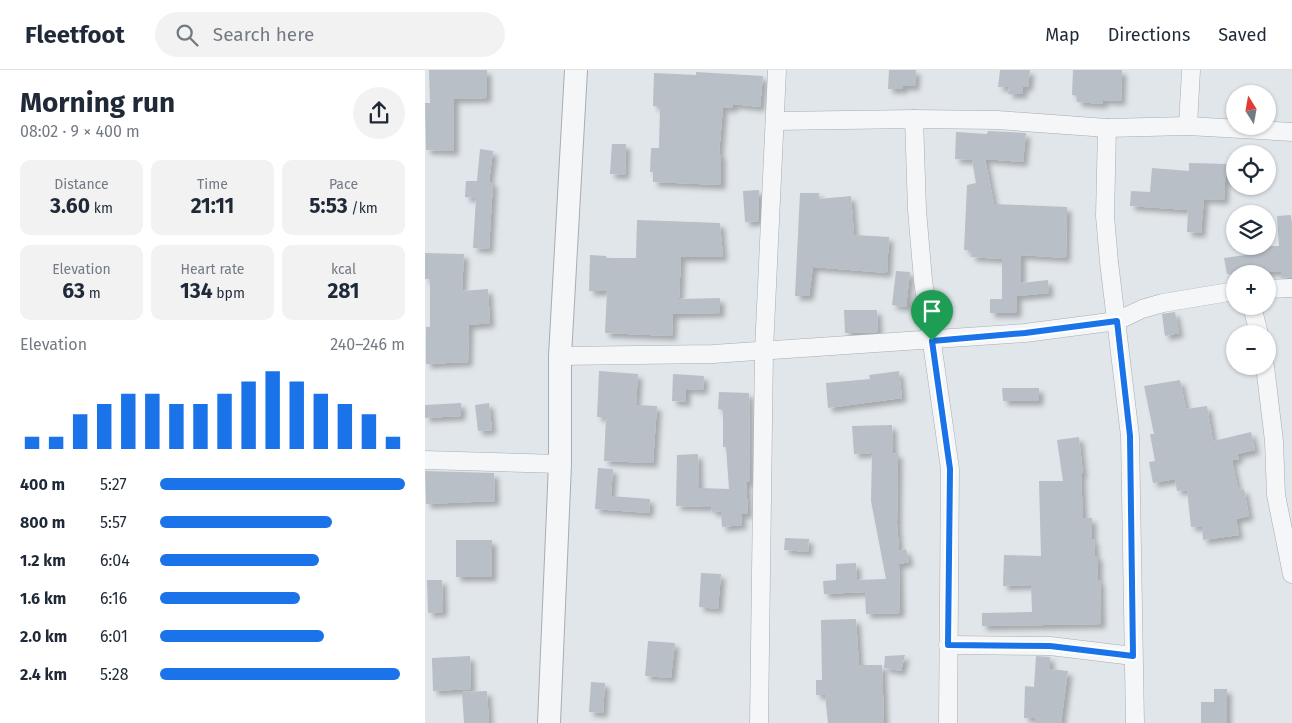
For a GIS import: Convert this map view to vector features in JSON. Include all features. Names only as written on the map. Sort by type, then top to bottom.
[{"type":"street","points":[[549,723],[560,464],[560,356],[576,70]]},
{"type":"street","points":[[759,723],[764,350],[777,70]]},
{"type":"street","points":[[1188,126],[1191,70]]},
{"type":"street","points":[[914,119],[917,210],[923,280],[950,469],[948,723]]},
{"type":"street","points":[[775,121],[997,120],[1107,128],[1188,126],[1292,132]]},
{"type":"street","points":[[1107,128],[1105,216],[1130,436],[1135,723]]},
{"type":"street","points":[[1276,289],[1292,288]]},
{"type":"street","points":[[560,356],[713,354],[849,343],[932,341],[1025,333],[1117,321],[1142,309],[1163,303],[1226,292]]},
{"type":"street","points":[[1266,375],[1274,441],[1276,495],[1292,574]]},
{"type":"street","points":[[425,460],[560,464]]},
{"type":"street","points":[[948,645],[1050,646],[1133,656]]},
{"type":"building","points":[[429,70],[487,70],[487,98],[454,99],[454,151],[426,150],[425,103],[430,103]]},
{"type":"building","points":[[889,70],[916,70],[915,86],[903,86],[903,89],[888,89]]},
{"type":"building","points":[[1000,70],[1030,70],[1028,87],[1023,86],[1023,94],[1008,94],[1009,87],[998,87]]},
{"type":"building","points":[[1073,70],[1122,70],[1121,101],[1103,100],[1103,104],[1077,102],[1077,96],[1072,95]]},
{"type":"building","points":[[696,72],[763,76],[760,107],[733,104],[733,108],[723,107],[719,154],[721,154],[721,185],[653,182],[653,172],[650,172],[651,148],[659,148],[660,107],[653,106],[654,73],[696,75]]},
{"type":"building","points":[[988,131],[1026,133],[1023,162],[985,159],[994,204],[1067,207],[1066,258],[1021,255],[1021,283],[1048,280],[1049,293],[1017,296],[1017,313],[990,313],[990,299],[1002,299],[1002,259],[971,257],[972,250],[964,250],[967,185],[976,183],[972,160],[955,159],[956,132],[987,134]]},
{"type":"building","points":[[612,144],[626,144],[625,175],[610,174]]},
{"type":"building","points":[[480,149],[493,151],[489,182],[493,182],[489,249],[473,248],[476,198],[465,197],[466,181],[477,181]]},
{"type":"building","points":[[1189,163],[1226,164],[1224,200],[1204,199],[1201,233],[1187,232],[1188,210],[1130,206],[1131,191],[1150,192],[1152,168],[1189,171]]},
{"type":"building","points":[[759,190],[759,221],[745,222],[743,191]]},
{"type":"building","points":[[800,193],[819,193],[819,199],[851,196],[854,235],[889,237],[887,273],[813,267],[809,296],[795,296]]},
{"type":"building","points":[[1291,215],[1292,277],[1281,278],[1281,271],[1276,271],[1276,265],[1226,265],[1226,269],[1224,258],[1246,255],[1276,255],[1276,246],[1279,246],[1277,216]]},
{"type":"building","points":[[637,220],[720,223],[723,257],[681,257],[679,299],[720,298],[720,313],[673,314],[672,336],[605,333],[607,291],[589,291],[590,255],[606,256],[606,258],[636,258]]},
{"type":"building","points":[[425,253],[464,254],[462,291],[488,289],[490,323],[469,325],[468,362],[426,364],[426,327],[430,327],[430,279],[425,279]]},
{"type":"building","points":[[896,271],[910,272],[906,307],[892,305]]},
{"type":"building","points":[[844,310],[877,310],[878,332],[845,333]]},
{"type":"building","points":[[1175,312],[1179,333],[1165,336],[1162,314]]},
{"type":"building","points":[[599,371],[638,374],[636,405],[657,406],[653,463],[604,461],[606,417],[597,417]]},
{"type":"building","points":[[899,371],[902,398],[828,408],[826,383],[870,379],[869,375]]},
{"type":"building","points":[[673,374],[704,376],[703,390],[686,389],[686,402],[672,401]]},
{"type":"building","points":[[1180,380],[1186,409],[1207,406],[1213,441],[1251,432],[1255,450],[1237,454],[1239,459],[1232,460],[1238,490],[1244,489],[1249,516],[1236,519],[1239,535],[1203,540],[1202,526],[1191,527],[1187,490],[1177,491],[1175,479],[1153,483],[1149,462],[1155,461],[1150,434],[1154,434],[1144,386]]},
{"type":"building","points":[[1002,388],[1039,388],[1039,401],[1003,401]]},
{"type":"building","points":[[719,392],[749,393],[750,482],[746,482],[748,514],[741,514],[742,525],[722,527],[721,511],[712,512],[711,507],[676,506],[677,455],[698,454],[699,488],[729,489],[726,447],[723,447],[723,410],[718,409]]},
{"type":"building","points":[[461,403],[461,416],[425,418],[425,405]]},
{"type":"building","points":[[489,403],[492,430],[478,431],[475,405]]},
{"type":"building","points":[[892,425],[893,454],[898,453],[897,523],[899,551],[906,549],[909,562],[899,564],[900,613],[866,614],[865,592],[824,594],[823,581],[836,580],[836,564],[856,563],[857,580],[886,579],[871,501],[872,453],[854,454],[852,426]]},
{"type":"building","points":[[1079,437],[1083,474],[1081,474],[1083,518],[1092,518],[1092,540],[1094,539],[1095,556],[1098,556],[1101,624],[982,626],[982,613],[1032,612],[1031,585],[1003,586],[1004,555],[1041,556],[1039,481],[1063,481],[1057,440]]},
{"type":"building","points":[[598,468],[613,469],[611,496],[650,499],[649,513],[595,509]]},
{"type":"building","points":[[425,471],[494,473],[495,501],[426,504]]},
{"type":"building","points":[[785,538],[809,539],[808,552],[784,550]]},
{"type":"building","points":[[456,540],[492,540],[492,577],[456,577]]},
{"type":"building","points":[[701,573],[721,574],[718,609],[699,607]]},
{"type":"building","points":[[427,580],[442,580],[443,612],[428,613]]},
{"type":"building","points":[[856,619],[859,665],[882,665],[884,723],[828,723],[825,695],[816,695],[816,680],[822,680],[821,620]]},
{"type":"building","points":[[648,641],[675,643],[671,678],[645,676]]},
{"type":"building","points":[[905,655],[901,671],[884,668],[885,656]]},
{"type":"building","points":[[470,656],[471,689],[433,691],[432,658]]},
{"type":"building","points":[[1036,656],[1050,657],[1050,669],[1068,671],[1061,723],[1035,723],[1035,718],[1024,718],[1025,686],[1034,687]]},
{"type":"building","points":[[591,682],[605,683],[603,713],[589,712]]},
{"type":"building","points":[[1214,689],[1227,689],[1227,723],[1201,723],[1201,702],[1214,702]]},
{"type":"building","points":[[487,691],[489,723],[464,723],[462,692]]},
{"type":"route","points":[[1117,321],[1130,436],[1133,656],[1050,646],[948,645],[950,469],[932,341],[1025,333],[1117,321]]}]
